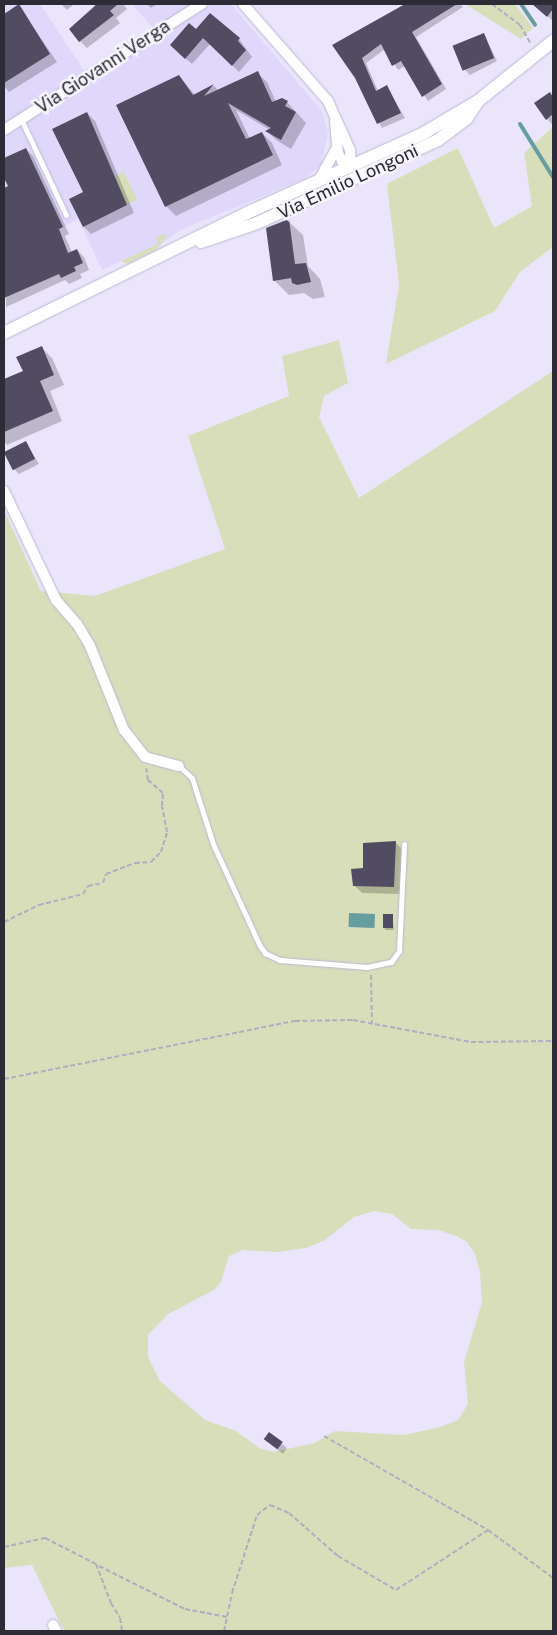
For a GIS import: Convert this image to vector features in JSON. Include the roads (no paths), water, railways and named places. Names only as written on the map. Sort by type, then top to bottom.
[{"type":"street","name":"Via Giovanni Verga","points":[[4,130],[202,4]]},
{"type":"street","points":[[243,4],[324,95],[335,115],[342,144],[339,159],[349,169]]},
{"type":"street","name":"Via Emilio Longoni","points":[[4,333],[180,248],[247,213],[379,156],[478,101],[538,55],[553,41]]},
{"type":"street","name":"Via Emilio Longoni","points":[[180,248],[257,223],[438,140],[467,118],[478,101]]},
{"type":"street","name":"Via Emilio Longoni","points":[[257,223],[266,210],[349,169],[370,166],[423,142],[438,140]]},
{"type":"street","points":[[342,144],[363,156],[379,156]]},
{"type":"street","points":[[317,182],[328,169],[342,144]]},
{"type":"street","points":[[4,490],[56,600],[78,624],[90,646],[124,730],[145,757],[179,766]]},
{"type":"lane","points":[[21,119],[66,215]]},
{"type":"lane","points":[[179,766],[192,778],[213,844],[265,953],[292,962],[370,966],[391,962],[399,951],[404,844]]},
{"type":"waterway","points":[[521,4],[535,25]]},
{"type":"waterway","points":[[520,124],[553,177]]}]
